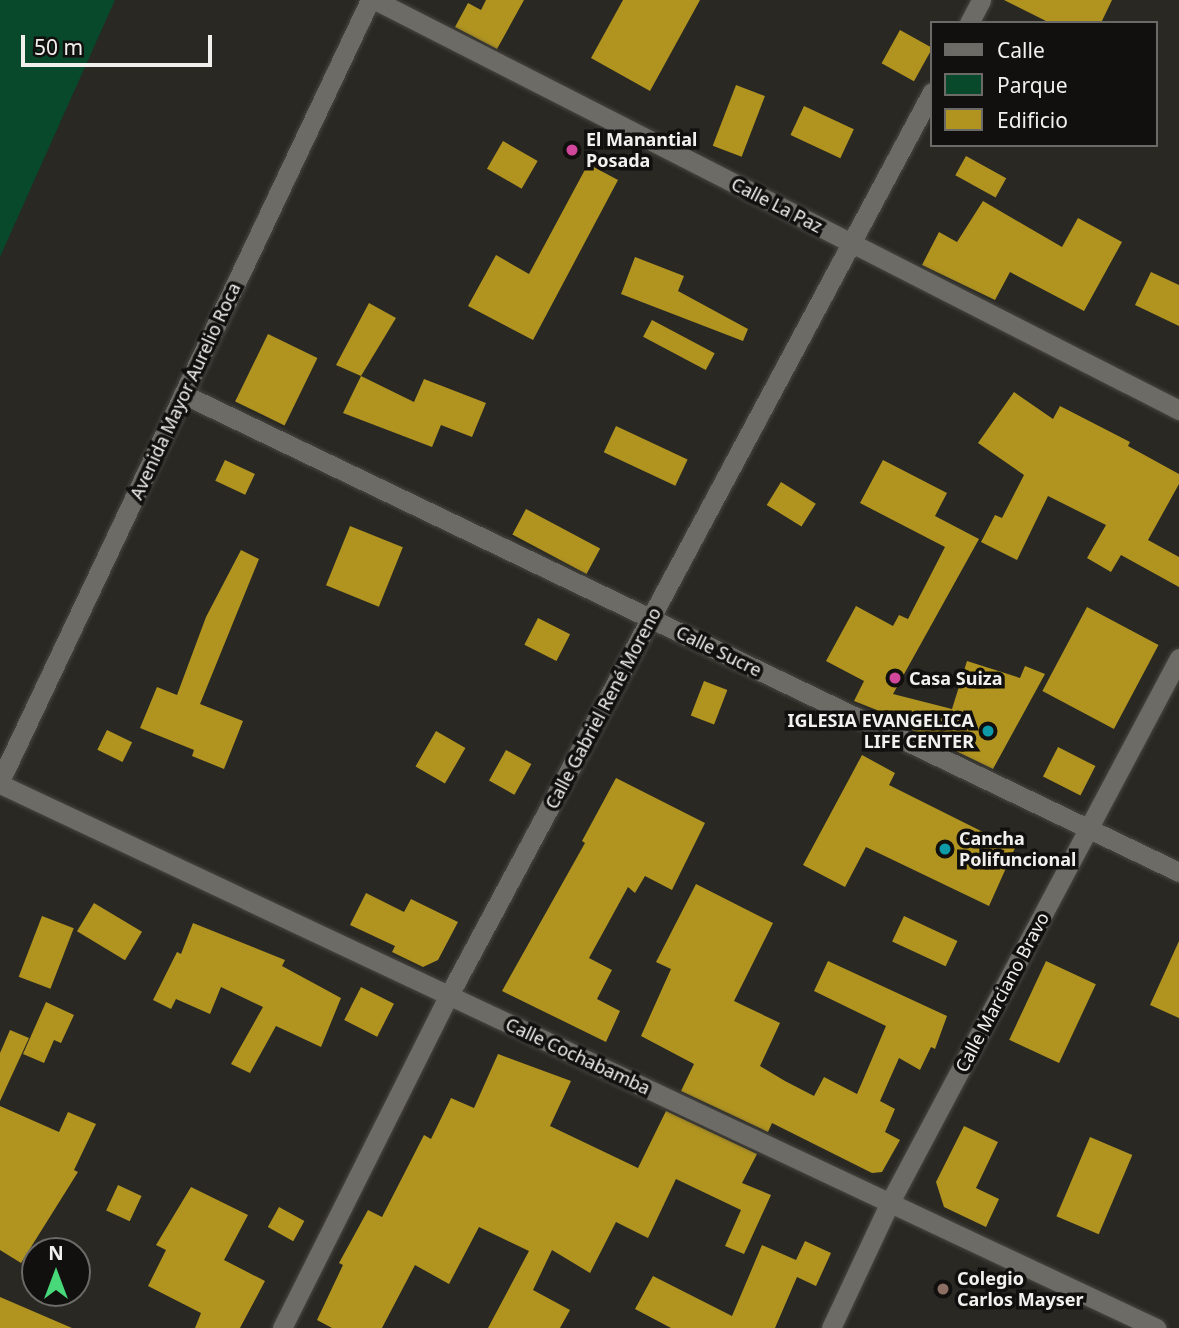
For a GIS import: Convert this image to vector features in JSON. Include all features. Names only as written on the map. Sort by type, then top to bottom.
[{"type":"street","name":"Avenida Mayor Aurelio Roca","points":[[0,782],[370,0]]},
{"type":"street","name":"Calle La Paz","points":[[375,0],[1179,410]]},
{"type":"street","points":[[970,21],[981,0]]},
{"type":"street","name":"Calle Gabriel René Moreno","points":[[282,1328],[449,995],[930,96]]},
{"type":"street","name":"Calle Sucre","points":[[183,394],[1179,872]]},
{"type":"street","name":"Calle Marciano Bravo","points":[[831,1328],[890,1202],[1179,658]]},
{"type":"street","name":"Calle Cochabamba","points":[[0,782],[1156,1328]]},
{"type":"green space","points":[[0,0],[115,0],[0,257]]},
{"type":"building","points":[[486,0],[524,0],[497,49],[455,27],[468,3],[481,10]]},
{"type":"building","points":[[623,0],[700,0],[650,91],[591,58]]},
{"type":"building","points":[[1004,0],[1112,0],[1102,21],[1046,21]]},
{"type":"building","points":[[900,30],[930,47],[930,52],[914,81],[882,63]]},
{"type":"building","points":[[736,85],[765,96],[742,157],[713,146]]},
{"type":"building","points":[[804,106],[854,129],[840,158],[790,135]]},
{"type":"building","points":[[503,141],[538,161],[522,189],[487,169]]},
{"type":"building","points":[[966,156],[1006,178],[996,198],[955,175]]},
{"type":"building","points":[[588,164],[618,180],[533,340],[468,306],[496,255],[529,274]]},
{"type":"building","points":[[983,201],[1062,247],[1078,218],[1122,242],[1084,311],[1010,272],[995,300],[922,265],[939,232],[957,242]]},
{"type":"building","points":[[635,257],[684,276],[678,291],[748,329],[743,341],[621,294]]},
{"type":"building","points":[[1151,272],[1179,285],[1179,326],[1135,305]]},
{"type":"building","points":[[369,303],[396,318],[361,376],[336,365]]},
{"type":"building","points":[[652,320],[715,353],[706,370],[643,337]]},
{"type":"building","points":[[268,334],[317,358],[285,426],[235,401]]},
{"type":"building","points":[[361,376],[414,402],[424,379],[486,403],[472,437],[441,425],[432,447],[343,413]]},
{"type":"building","points":[[1014,392],[1053,419],[1060,406],[1130,442],[1128,446],[1179,474],[1179,484],[1148,540],[1179,557],[1179,587],[1121,555],[1111,572],[1087,558],[1106,525],[1048,496],[1017,560],[981,542],[995,515],[1002,518],[1024,475],[978,443]]},
{"type":"building","points":[[616,426],[688,459],[675,486],[604,452]]},
{"type":"building","points":[[225,460],[255,474],[245,495],[215,481]]},
{"type":"building","points":[[883,460],[947,493],[935,516],[979,539],[893,694],[952,709],[967,661],[1020,678],[1025,666],[1045,674],[993,769],[904,726],[907,722],[854,701],[864,681],[826,661],[856,606],[893,626],[899,615],[908,619],[945,547],[860,503]]},
{"type":"building","points":[[781,482],[816,504],[801,527],[767,505]]},
{"type":"building","points":[[526,509],[600,548],[587,574],[512,535]]},
{"type":"building","points":[[350,526],[403,547],[379,607],[326,585]]},
{"type":"building","points":[[241,550],[259,559],[200,704],[243,721],[224,769],[192,756],[194,750],[140,728],[157,687],[177,695],[206,617]]},
{"type":"building","points":[[1087,607],[1159,645],[1114,729],[1042,691]]},
{"type":"building","points":[[538,618],[570,634],[556,661],[524,645]]},
{"type":"building","points":[[704,681],[727,690],[714,725],[691,716]]},
{"type":"building","points":[[107,730],[132,742],[123,762],[97,750]]},
{"type":"building","points":[[436,731],[465,748],[445,784],[416,767]]},
{"type":"building","points":[[1058,747],[1095,766],[1080,795],[1043,776]]},
{"type":"building","points":[[506,750],[531,764],[514,795],[489,781]]},
{"type":"building","points":[[862,755],[895,773],[889,785],[1015,848],[989,906],[866,847],[845,887],[803,865]]},
{"type":"building","points":[[616,778],[705,823],[672,890],[645,876],[635,893],[628,887],[589,958],[612,970],[597,999],[620,1011],[606,1042],[502,991],[585,843],[582,841]]},
{"type":"building","points":[[696,884],[773,923],[734,1001],[780,1023],[760,1066],[785,1081],[814,1096],[824,1077],[857,1094],[886,1026],[814,991],[828,961],[947,1016],[935,1049],[931,1047],[920,1070],[899,1058],[880,1101],[895,1109],[885,1132],[900,1140],[882,1172],[872,1173],[772,1123],[768,1132],[681,1091],[694,1064],[641,1036],[671,969],[656,962]]},
{"type":"building","points":[[366,893],[404,912],[411,899],[458,922],[438,960],[423,967],[392,952],[395,946],[350,925]]},
{"type":"building","points":[[94,903],[142,932],[125,960],[77,931]]},
{"type":"building","points":[[42,916],[74,928],[50,989],[19,977]]},
{"type":"building","points":[[904,916],[957,941],[946,966],[892,941]]},
{"type":"building","points":[[193,923],[285,960],[282,966],[341,998],[321,1047],[276,1026],[250,1073],[231,1064],[263,1007],[221,987],[210,1014],[176,999],[171,1009],[153,1000],[177,952],[181,954]]},
{"type":"building","points":[[1179,941],[1179,1018],[1150,1005]]},
{"type":"building","points":[[1046,961],[1096,984],[1059,1063],[1009,1040]]},
{"type":"building","points":[[361,987],[394,1004],[377,1037],[344,1020]]},
{"type":"building","points":[[46,1002],[74,1015],[61,1043],[54,1040],[44,1063],[23,1054]]},
{"type":"building","points":[[10,1030],[29,1038],[0,1101],[0,1053]]},
{"type":"building","points":[[498,1054],[571,1081],[550,1126],[638,1168],[666,1111],[757,1154],[742,1183],[771,1195],[744,1254],[725,1246],[741,1210],[676,1179],[648,1238],[616,1222],[590,1273],[552,1250],[533,1290],[570,1310],[560,1328],[488,1328],[529,1251],[479,1227],[449,1284],[415,1265],[382,1328],[332,1328],[317,1320],[343,1265],[339,1263],[368,1210],[382,1217],[424,1135],[431,1139],[451,1098],[474,1108]]},
{"type":"building","points":[[0,1106],[59,1132],[68,1112],[96,1124],[74,1170],[78,1172],[37,1237],[21,1237],[21,1263],[0,1250]]},
{"type":"building","points":[[964,1126],[998,1142],[976,1188],[999,1199],[986,1227],[944,1207],[936,1182]]},
{"type":"building","points":[[1090,1137],[1132,1155],[1099,1234],[1056,1216]]},
{"type":"building","points":[[118,1185],[142,1196],[130,1221],[106,1210]]},
{"type":"building","points":[[191,1187],[248,1215],[224,1260],[265,1281],[240,1328],[195,1328],[201,1313],[148,1286],[166,1250],[156,1245]]},
{"type":"building","points":[[279,1207],[304,1221],[293,1241],[268,1227]]},
{"type":"building","points":[[805,1241],[831,1253],[816,1286],[797,1277],[775,1328],[671,1328],[635,1309],[653,1276],[732,1316],[762,1245],[796,1260]]},
{"type":"building","points":[[0,1297],[72,1328],[0,1328]]},
{"type":"place","name":"El Manantial Posada","points":[[572,150]]},
{"type":"place","name":"Casa Suiza","points":[[895,678]]},
{"type":"place","name":"IGLESIA EVANGELICA LIFE CENTER","points":[[988,731]]},
{"type":"place","name":"Cancha Polifuncional","points":[[945,849]]},
{"type":"place","name":"Colegio Carlos Mayser","points":[[943,1289]]}]
